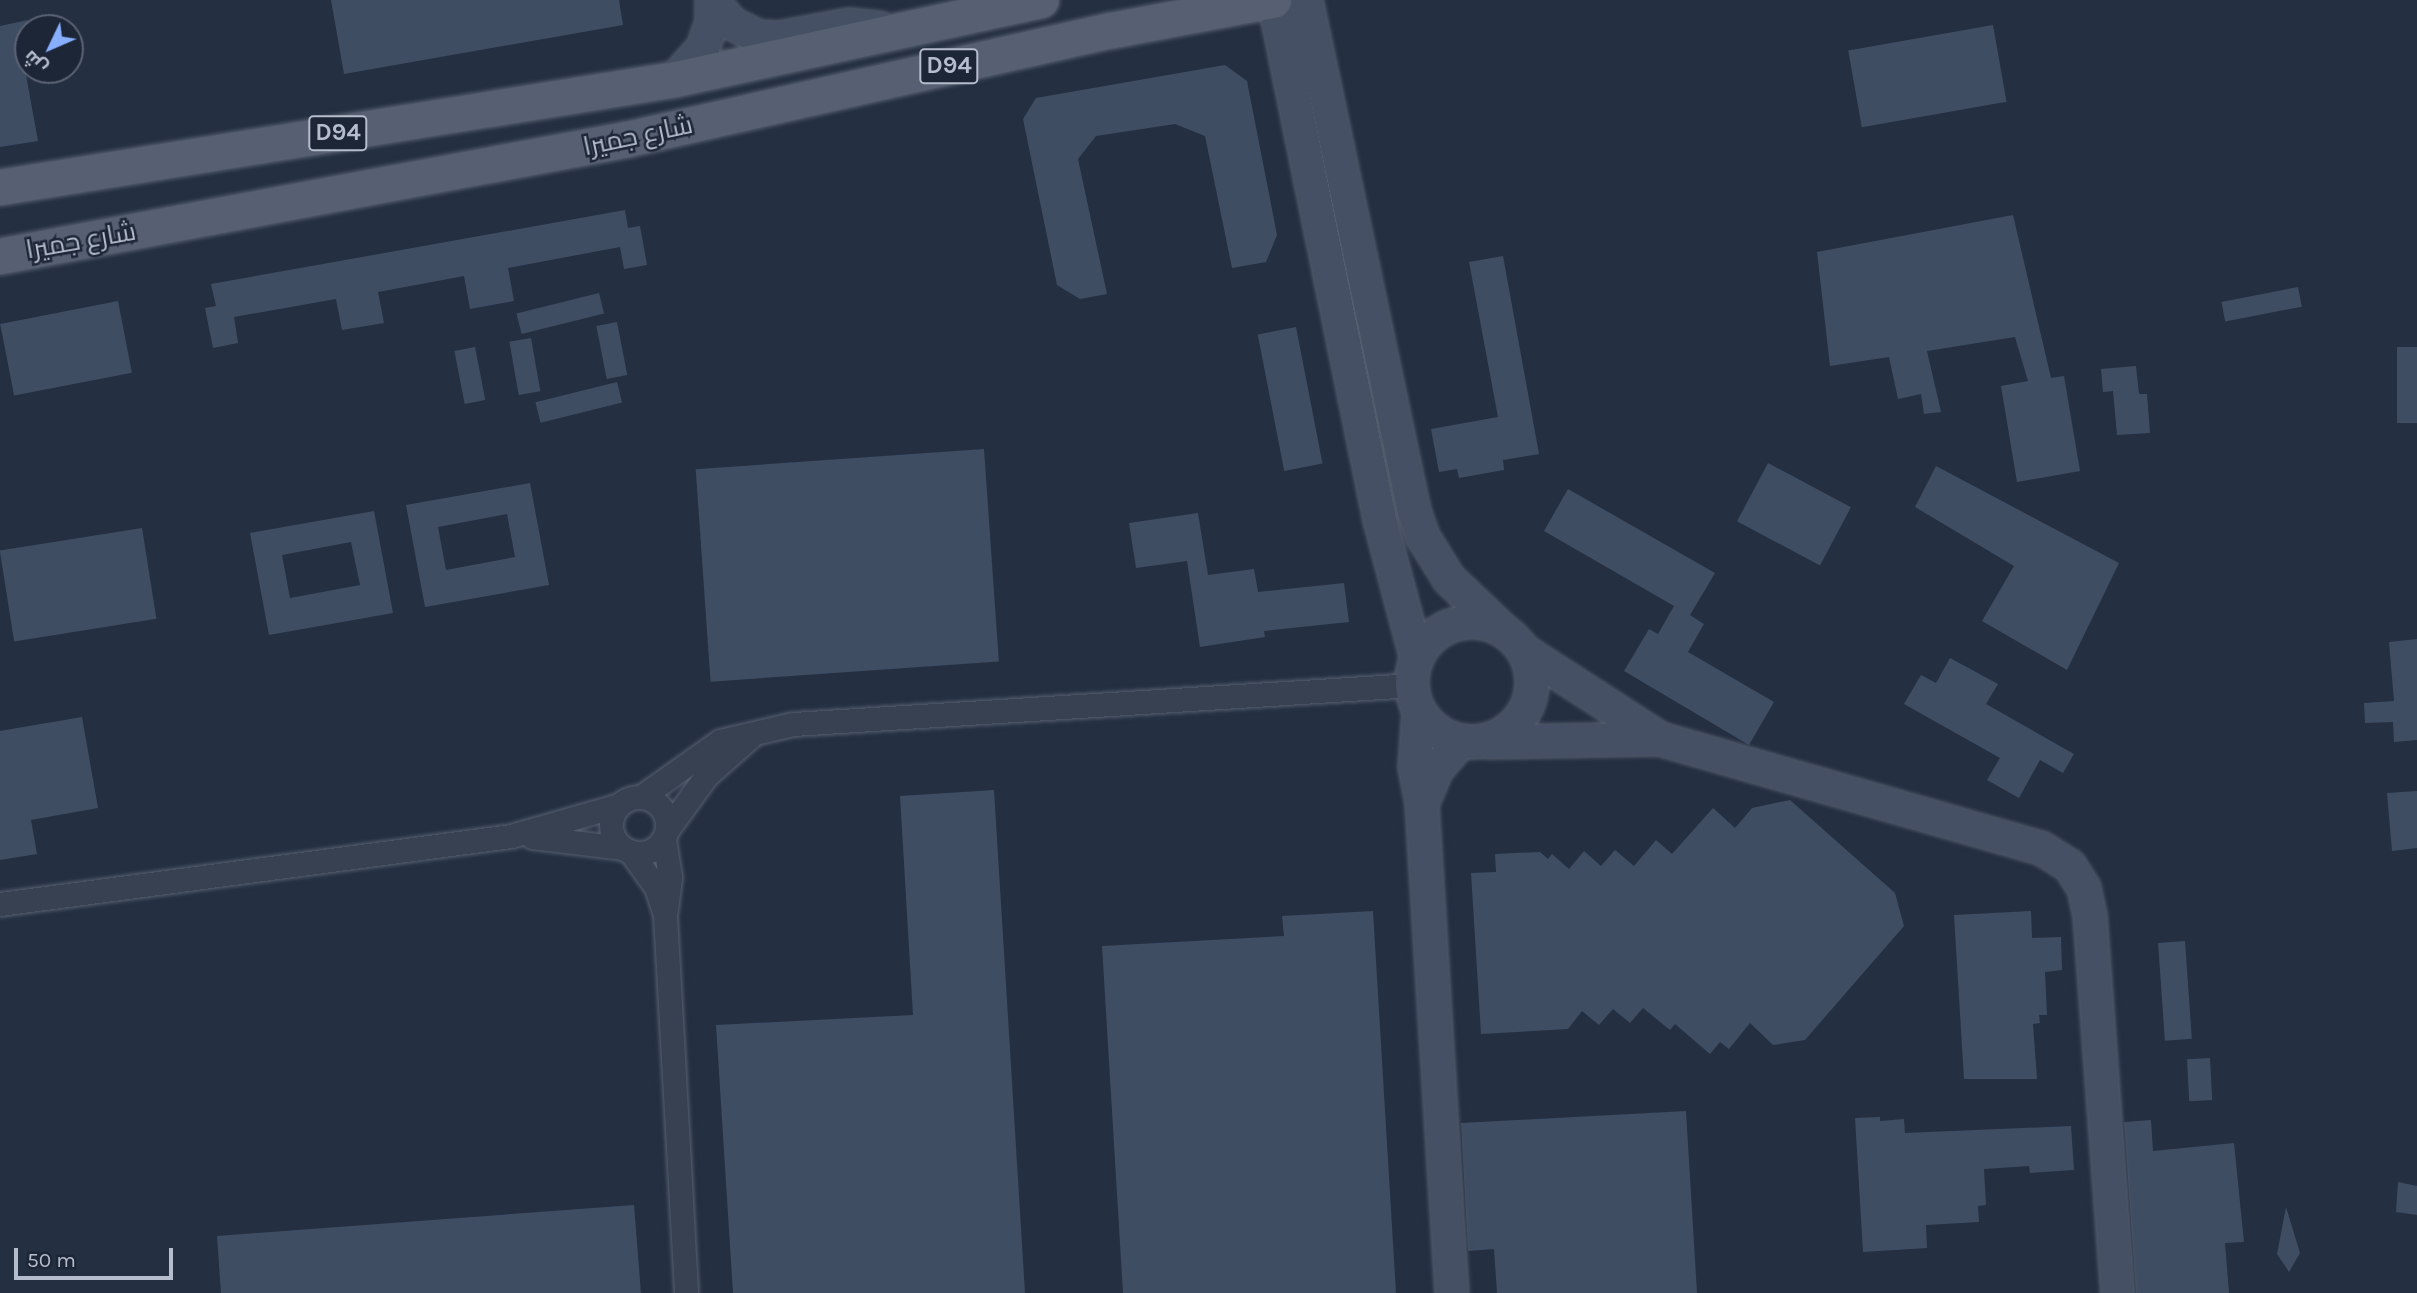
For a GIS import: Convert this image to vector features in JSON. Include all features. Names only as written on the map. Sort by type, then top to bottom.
[{"type":"main road","name":"شارع جميرا","points":[[0,187],[676,79],[1041,0]]},
{"type":"main road","name":"شارع جميرا","points":[[0,256],[627,139],[1112,30],[1273,0]]},
{"type":"main road","points":[[0,209],[112,188],[197,156]]},
{"type":"street","points":[[676,79],[703,48],[712,22],[712,0],[731,23],[759,37],[779,38],[849,25],[894,32]]},
{"type":"street","points":[[1273,0],[1416,685],[1437,730],[1471,741],[1660,739],[2041,848],[2070,866],[2084,888],[2090,916],[2118,1293]]},
{"type":"street","points":[[1306,0],[1414,511],[1423,537],[1449,579],[1514,641],[1532,679],[1527,708],[1516,724],[1471,741],[1437,769],[1422,804]]},
{"type":"street","points":[[1452,1293],[1422,804],[1414,748],[1416,685],[1425,644],[1454,625],[1480,623],[1514,641],[1660,739]]},
{"type":"street","points":[[0,904],[511,836],[641,797],[704,748],[756,733],[831,721],[1416,685]]},
{"type":"street","points":[[511,836],[649,851],[666,834],[706,776],[756,733]]},
{"type":"street","points":[[641,797],[664,811],[670,877],[665,915],[686,1293]]},
{"type":"street","points":[[619,805],[611,823],[656,887],[665,915]]},
{"type":"building","points":[[331,0],[619,0],[623,25],[344,74]]},
{"type":"building","points":[[14,23],[14,84],[28,84],[38,141],[0,147],[0,26]]},
{"type":"building","points":[[1993,25],[2007,102],[1862,127],[1848,51]]},
{"type":"building","points":[[1225,65],[1247,81],[1277,235],[1266,262],[1232,268],[1205,136],[1175,124],[1096,136],[1078,159],[1107,294],[1080,299],[1057,285],[1023,119],[1036,98]]},
{"type":"building","points":[[625,210],[628,228],[640,226],[647,265],[624,269],[620,247],[508,268],[514,301],[470,309],[464,276],[378,292],[384,323],[342,330],[336,299],[234,317],[238,343],[213,348],[205,308],[216,306],[211,284]]},
{"type":"building","points":[[2013,215],[2051,378],[2064,376],[2080,471],[2017,482],[2001,386],[2028,381],[2015,337],[1927,351],[1941,412],[1924,414],[1921,394],[1898,399],[1889,357],[1830,366],[1817,252]]},
{"type":"building","points":[[1503,256],[1539,454],[1503,460],[1504,470],[1459,478],[1457,469],[1439,472],[1431,429],[1498,417],[1469,262]]},
{"type":"building","points":[[2298,287],[2302,307],[2225,322],[2221,302]]},
{"type":"building","points":[[599,293],[604,313],[522,334],[517,314]]},
{"type":"building","points":[[118,301],[132,373],[14,396],[0,324]]},
{"type":"building","points":[[617,322],[627,375],[607,379],[596,326]]},
{"type":"building","points":[[1296,327],[1323,463],[1284,471],[1258,334]]},
{"type":"building","points":[[531,338],[540,391],[519,395],[509,342]]},
{"type":"building","points":[[475,347],[485,400],[465,404],[454,351]]},
{"type":"building","points":[[2397,347],[2417,347],[2417,423],[2397,423]]},
{"type":"building","points":[[2136,366],[2139,394],[2147,394],[2150,433],[2117,435],[2113,391],[2103,392],[2101,369]]},
{"type":"building","points":[[617,382],[622,402],[541,423],[535,402]]},
{"type":"building","points":[[984,449],[999,661],[711,682],[696,469]]},
{"type":"building","points":[[1768,463],[1851,507],[1820,565],[1737,521]]},
{"type":"building","points":[[1936,466],[2119,563],[2067,670],[1982,621],[2014,566],[1915,507]]},
{"type":"building","points":[[530,483],[549,585],[425,607],[406,505]],"holes":[[[507,514],[515,557],[446,570],[438,527]]]},
{"type":"building","points":[[1568,489],[1715,573],[1690,615],[1704,624],[1688,652],[1774,702],[1749,745],[1624,671],[1649,629],[1658,634],[1674,606],[1544,531]]},
{"type":"building","points":[[374,511],[393,613],[269,635],[250,533]],"holes":[[[351,542],[360,585],[290,598],[282,555]]]},
{"type":"building","points":[[1198,513],[1208,575],[1254,569],[1258,592],[1344,583],[1349,622],[1264,631],[1265,637],[1200,647],[1187,561],[1136,568],[1129,523]]},
{"type":"building","points":[[142,528],[156,619],[14,641],[0,550]]},
{"type":"building","points":[[2417,639],[2417,740],[2394,742],[2393,722],[2365,723],[2364,703],[2394,701],[2389,642]]},
{"type":"building","points":[[1950,658],[1998,684],[1986,704],[2074,754],[2063,773],[2040,760],[2019,798],[1987,780],[2000,758],[1904,704],[1921,675],[1936,683]]},
{"type":"building","points":[[82,717],[98,808],[31,820],[37,854],[0,860],[0,731]]},
{"type":"building","points":[[994,790],[1025,1293],[733,1293],[716,1025],[913,1015],[900,796]]},
{"type":"building","points":[[2417,791],[2417,848],[2392,851],[2387,793]]},
{"type":"building","points":[[1790,800],[1895,893],[1904,926],[1805,1040],[1773,1045],[1750,1023],[1729,1049],[1720,1042],[1710,1054],[1675,1024],[1670,1030],[1643,1008],[1630,1023],[1613,1009],[1599,1025],[1582,1011],[1568,1029],[1481,1034],[1471,873],[1496,872],[1495,854],[1540,852],[1548,859],[1552,854],[1569,869],[1584,851],[1601,866],[1615,850],[1634,866],[1656,840],[1672,854],[1713,808],[1735,828],[1752,808]]},
{"type":"building","points":[[1373,911],[1396,1293],[1123,1293],[1102,946],[1284,936],[1282,916]]},
{"type":"building","points":[[2031,911],[2032,938],[2061,937],[2062,970],[2045,972],[2047,1015],[2039,1015],[2040,1023],[2033,1024],[2037,1079],[1964,1079],[1954,915]]},
{"type":"building","points":[[2185,941],[2192,1039],[2165,1041],[2158,943]]},
{"type":"building","points":[[2210,1058],[2212,1100],[2189,1101],[2187,1059]]},
{"type":"building","points":[[1686,1111],[1697,1293],[1497,1293],[1494,1249],[1468,1251],[1461,1123]]},
{"type":"building","points":[[1880,1117],[1880,1121],[1904,1119],[1905,1133],[2071,1126],[2074,1170],[2030,1173],[2029,1166],[1984,1169],[1986,1205],[1978,1206],[1979,1222],[1926,1225],[1927,1248],[1863,1252],[1855,1118]]},
{"type":"building","points":[[2151,1120],[2153,1151],[2234,1143],[2244,1242],[2225,1243],[2229,1293],[2136,1293],[2124,1122]]},
{"type":"building","points":[[2398,1182],[2417,1186],[2417,1215],[2396,1212]]},
{"type":"building","points":[[634,1205],[641,1293],[221,1293],[217,1236]]},
{"type":"building","points":[[2286,1207],[2300,1253],[2289,1272],[2277,1254]]}]
